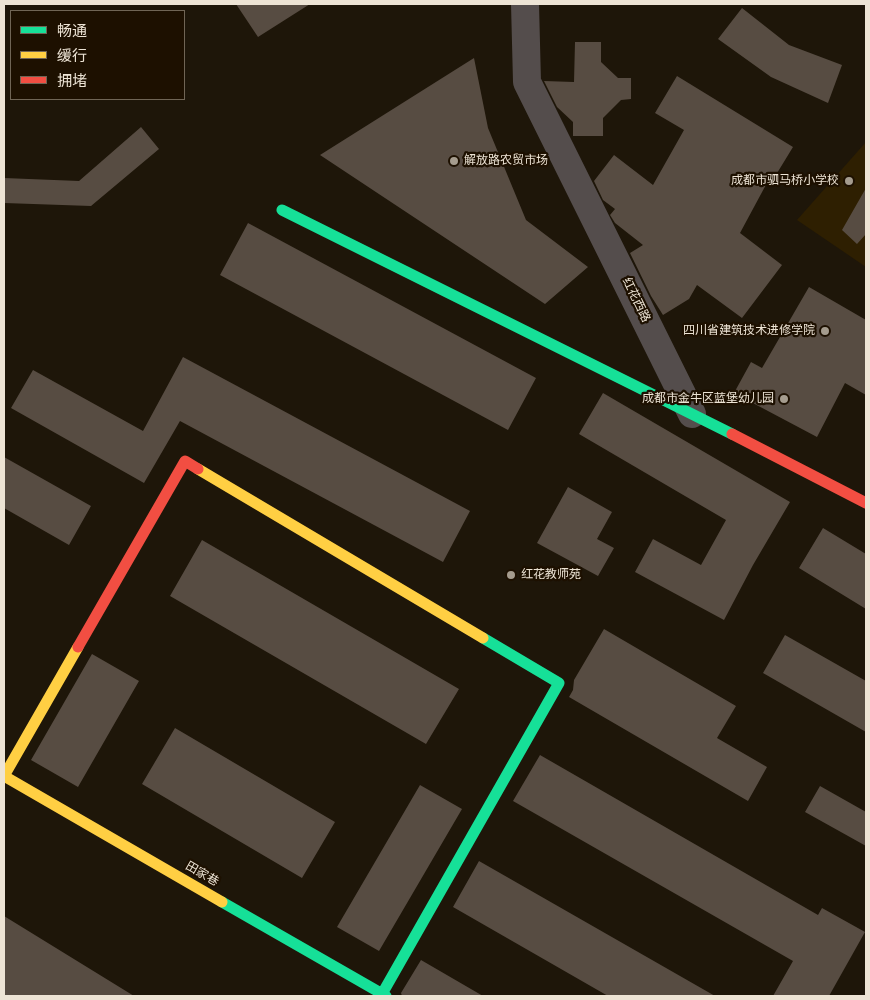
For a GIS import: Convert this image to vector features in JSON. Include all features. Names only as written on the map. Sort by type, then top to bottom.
[{"type":"street","name":"红花西路","points":[[524,4],[527,82],[692,414]]},
{"type":"street","points":[[282,210],[692,414],[866,503]]},
{"type":"street","points":[[4,776],[185,461],[559,683],[384,995]]},
{"type":"street","name":"田家巷","points":[[4,776],[384,995]]},
{"type":"shaded area","name":"成都市驷马桥小学校","points":[[866,142],[866,267],[797,220]]},
{"type":"building","points":[[236,4],[310,4],[258,37]]},
{"type":"building","points":[[742,8],[789,45],[842,65],[828,103],[771,77],[718,39]]},
{"type":"building","points":[[575,42],[601,42],[601,62],[618,78],[631,78],[631,99],[621,100],[603,118],[603,136],[573,136],[573,122],[557,107],[544,81],[574,82]]},
{"type":"building","points":[[474,58],[488,128],[526,220],[588,267],[545,304],[320,155]]},
{"type":"building","points":[[677,76],[793,147],[771,183],[768,181],[740,233],[782,265],[742,318],[697,285],[689,299],[663,315],[651,296],[630,253],[643,245],[615,223],[610,215],[615,209],[603,200],[594,181],[614,155],[653,185],[684,130],[655,113]]},
{"type":"building","points":[[141,127],[159,149],[91,206],[4,203],[4,178],[79,181]]},
{"type":"building","points":[[866,188],[866,234],[857,244],[842,230]]},
{"type":"building","points":[[248,223],[536,378],[508,430],[220,275]]},
{"type":"building","points":[[809,287],[866,320],[866,395],[845,383],[817,437],[734,393],[751,362],[762,368]]},
{"type":"building","points":[[183,357],[470,511],[443,562],[180,421],[144,483],[11,408],[33,370],[143,431]]},
{"type":"building","points":[[603,393],[790,502],[753,565],[724,620],[635,572],[653,539],[701,565],[726,520],[579,434]]},
{"type":"building","points":[[4,457],[91,506],[69,545],[4,508]]},
{"type":"building","points":[[568,487],[612,512],[597,539],[614,548],[598,576],[537,543]]},
{"type":"building","points":[[823,528],[866,554],[866,609],[799,568]]},
{"type":"building","points":[[202,540],[459,689],[426,744],[170,596]]},
{"type":"building","points":[[604,629],[736,706],[717,738],[767,767],[748,801],[569,697],[573,690],[574,680]]},
{"type":"building","points":[[785,635],[866,681],[866,732],[763,673]]},
{"type":"building","points":[[92,654],[139,681],[78,787],[31,760]]},
{"type":"building","points":[[175,728],[335,822],[302,878],[142,784]]},
{"type":"building","points":[[540,755],[818,915],[822,908],[865,932],[829,996],[773,996],[793,961],[513,801]]},
{"type":"building","points":[[420,785],[462,809],[379,951],[337,927]]},
{"type":"building","points":[[820,786],[866,812],[866,846],[805,812]]},
{"type":"building","points":[[479,861],[715,996],[608,996],[453,907]]},
{"type":"building","points":[[4,916],[134,996],[4,996]]},
{"type":"building","points":[[421,960],[483,996],[402,996],[401,993]]},
{"type":"traffic: fast","points":[[282,210],[732,434]]},
{"type":"traffic: fast","points":[[382,994],[559,683],[483,638]]},
{"type":"traffic: fast","points":[[222,902],[386,996]]},
{"type":"traffic: slow","points":[[198,469],[483,638]]},
{"type":"traffic: slow","points":[[78,647],[4,776],[222,902]]},
{"type":"traffic: jam","points":[[732,434],[866,503]]},
{"type":"traffic: jam","points":[[78,647],[185,461],[198,469]]},
{"type":"place","name":"解放路农贸市场","points":[[454,161]]},
{"type":"place","name":"成都市驷马桥小学校","points":[[849,181]]},
{"type":"place","name":"四川省建筑技术进修学院","points":[[825,331]]},
{"type":"place","name":"成都市金牛区蓝堡幼儿园","points":[[784,399]]},
{"type":"place","name":"红花教师苑","points":[[511,575]]}]
